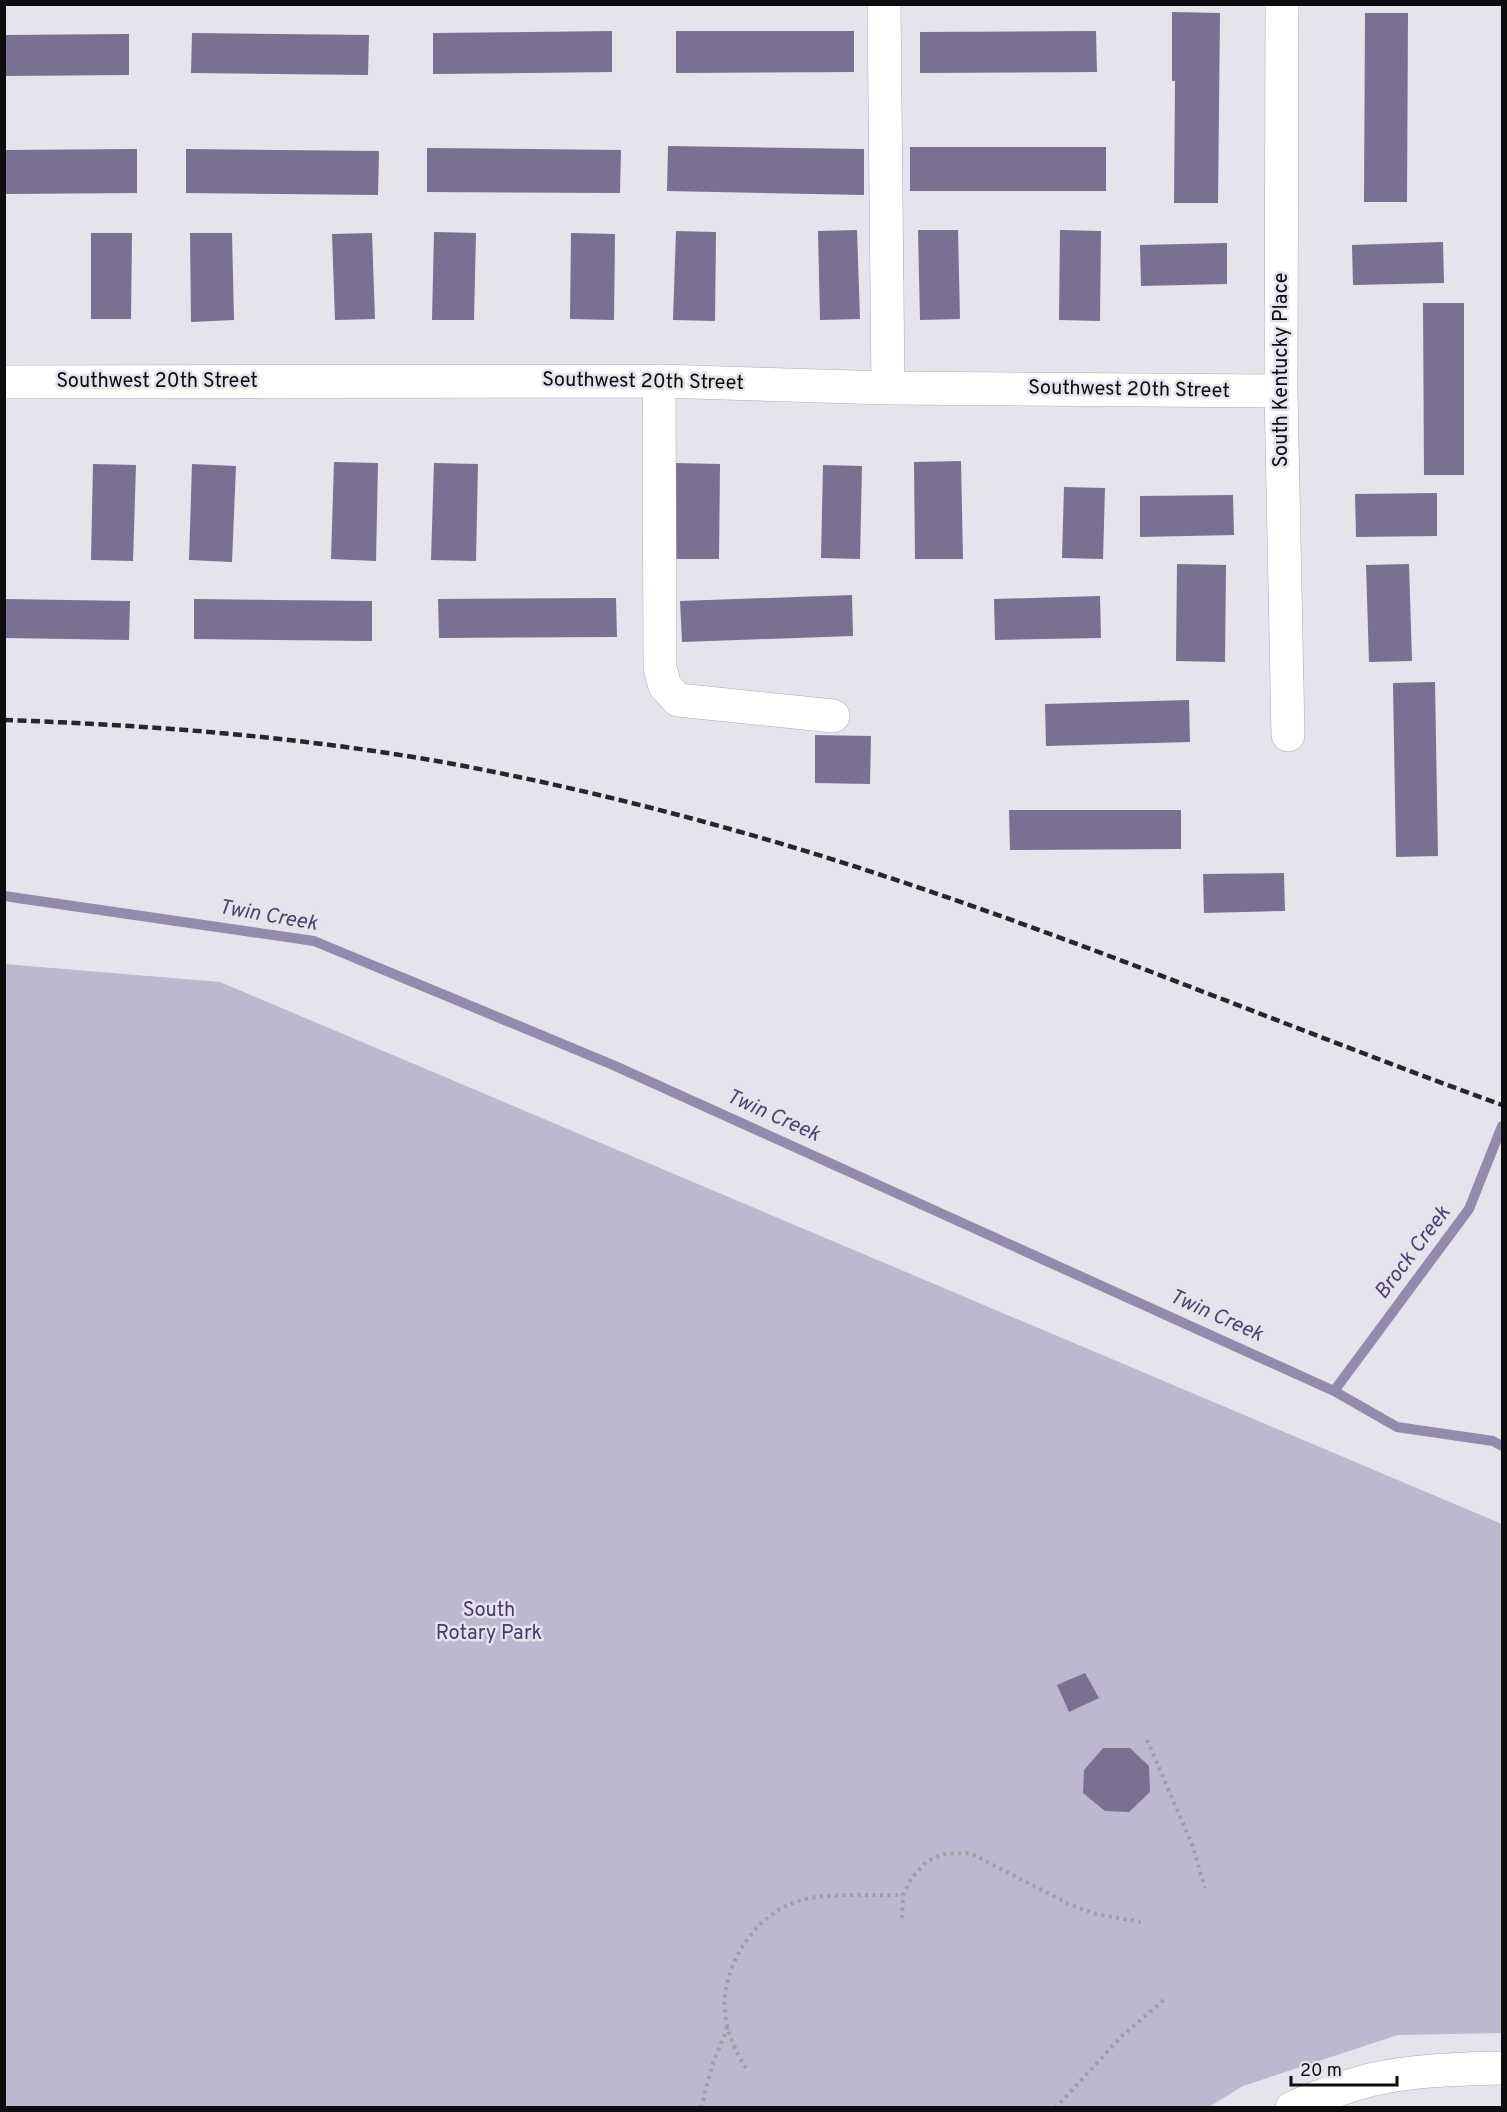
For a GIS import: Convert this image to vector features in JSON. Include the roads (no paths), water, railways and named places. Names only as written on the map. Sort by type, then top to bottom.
[{"type":"street","points":[[884,4],[888,388]]},
{"type":"street","name":"South Kentucky Place","points":[[1282,4],[1281,392],[1288,735]]},
{"type":"street","points":[[659,381],[660,668],[666,686],[678,700],[833,716]]},
{"type":"street","name":"Southwest 20th Street","points":[[4,382],[659,381],[888,388],[1281,392]]},
{"type":"street","points":[[1292,2108],[1359,2084],[1401,2074],[1436,2070],[1503,2068]]},
{"type":"waterway","name":"Twin Creek","points":[[4,896],[314,941],[613,1065],[1334,1391],[1397,1427],[1493,1441],[1502,1446]]},
{"type":"waterway","name":"Brock Creek","points":[[1334,1391],[1469,1209],[1502,1126]]},
{"type":"railway","points":[[4,720],[171,729],[338,746],[484,770],[557,785],[665,812],[834,860],[931,892],[1122,961],[1502,1105]]},
{"type":"park label","name":"South Rotary Park","points":[[489,1622]]}]
